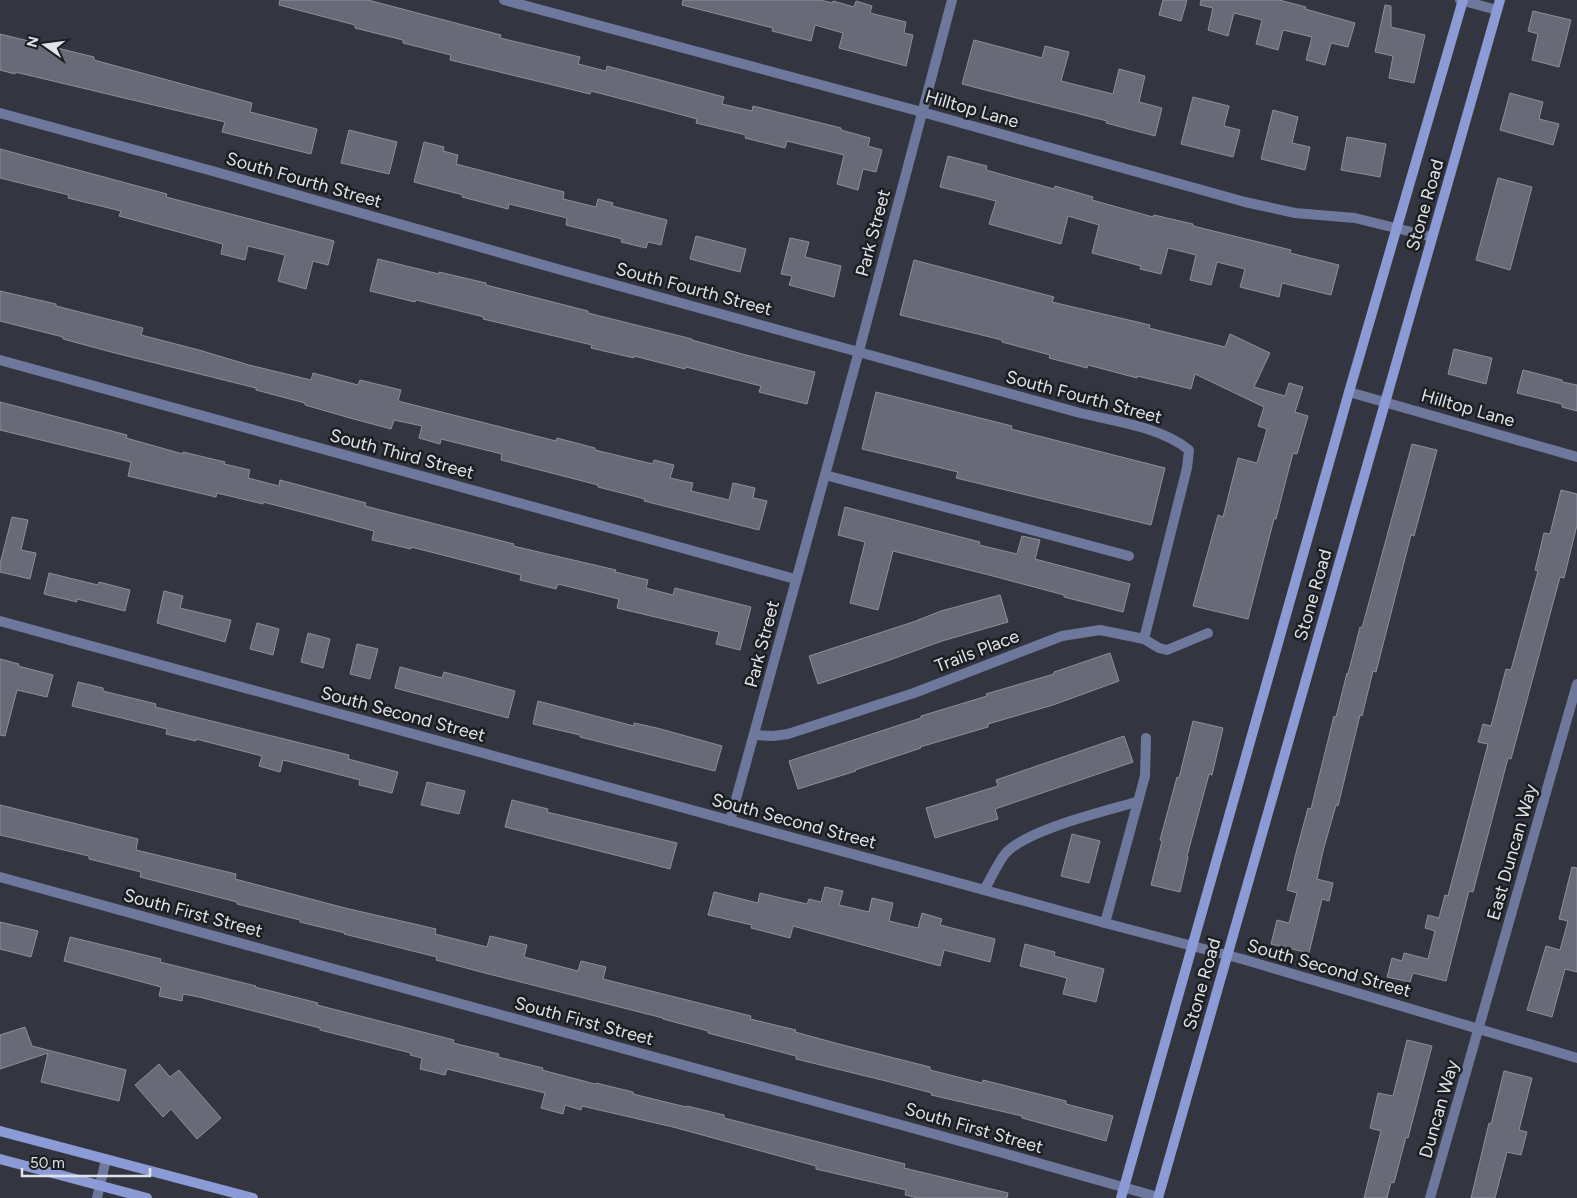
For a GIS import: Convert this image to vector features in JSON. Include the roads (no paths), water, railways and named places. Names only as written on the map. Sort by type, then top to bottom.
[{"type":"main road","name":"Stone Road","points":[[1121,1198],[1462,0]]},
{"type":"main road","name":"Stone Road","points":[[1158,1198],[1499,5]]},
{"type":"main road","points":[[0,1131],[253,1198]]},
{"type":"main road","points":[[0,1159],[147,1198]]},
{"type":"street","name":"Hilltop Lane","points":[[504,0],[922,112],[1245,202],[1295,213],[1355,218],[1432,237]]},
{"type":"street","name":"Park Street","points":[[730,821],[755,735],[795,579],[952,0]]},
{"type":"street","points":[[1462,0],[1499,5]]},
{"type":"street","name":"South Fourth Street","points":[[0,113],[554,268],[1164,435],[1178,441],[1189,450],[1187,468],[1144,639]]},
{"type":"street","name":"South Third Street","points":[[0,360],[795,579]]},
{"type":"street","name":"Hilltop Lane","points":[[1349,392],[1577,457]]},
{"type":"street","points":[[824,475],[1129,556]]},
{"type":"street","name":"South Second Street","points":[[0,621],[1227,955],[1577,1058]]},
{"type":"street","name":"Trails Place","points":[[755,735],[773,736],[788,734],[914,692],[1062,636],[1100,630],[1144,639],[1159,648],[1168,650],[1208,634]]},
{"type":"street","name":"East Duncan Way","points":[[1479,1029],[1577,684]]},
{"type":"street","points":[[1105,923],[1136,802],[1145,776],[1146,738]]},
{"type":"street","points":[[984,890],[1006,853],[1025,839],[1066,822],[1136,802]]},
{"type":"street","name":"South First Street","points":[[0,877],[1158,1198]]},
{"type":"street","name":"Duncan Way","points":[[1430,1198],[1479,1029]]},
{"type":"street","points":[[96,1198],[106,1159]]}]
